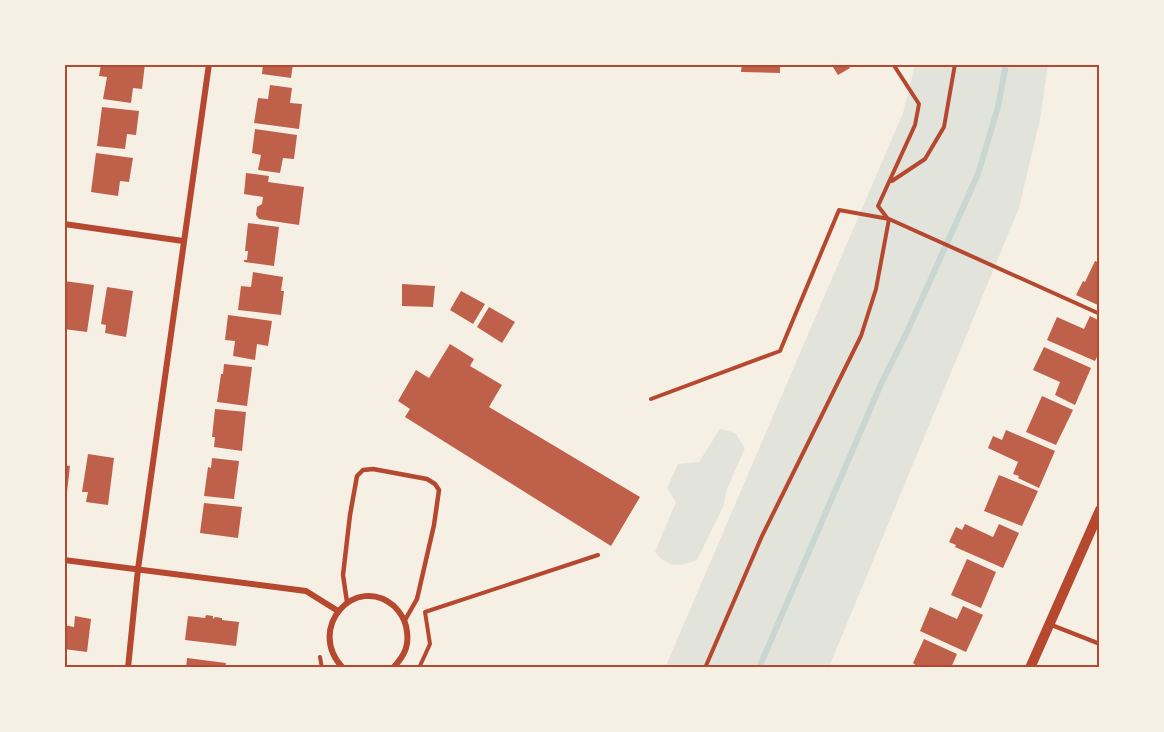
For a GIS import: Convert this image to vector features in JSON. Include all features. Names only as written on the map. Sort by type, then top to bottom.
[{"type":"street","points":[[128,668],[138,569],[209,64]]},
{"type":"street","points":[[64,224],[183,241]]},
{"type":"street","points":[[1030,668],[1100,510]]},
{"type":"street","points":[[64,560],[306,591],[338,611]]},
{"type":"street","points":[[343,668],[329,646],[328,633],[331,621],[338,611],[347,602],[358,598],[380,598],[399,610],[405,620],[408,639],[403,657],[393,668]]},
{"type":"lane","points":[[347,602],[343,575],[357,476],[363,470],[373,469],[427,479],[435,483],[439,490],[434,525],[417,598],[405,620]]},
{"type":"lane","points":[[1049,624],[1100,644]]},
{"type":"path","points":[[889,219],[878,206],[915,125],[919,104],[893,64]]},
{"type":"path","points":[[890,182],[925,159],[944,127],[955,64]]},
{"type":"path","points":[[651,399],[780,351],[839,210],[889,219],[1100,314]]},
{"type":"path","points":[[705,668],[762,536],[861,336],[876,289],[889,219]]},
{"type":"path","points":[[418,668],[430,644],[425,612],[598,555]]},
{"type":"shaded area","points":[[915,65],[1048,65],[1040,119],[1019,208],[829,667],[665,668],[903,113]]},
{"type":"shaded area","points":[[720,429],[735,433],[745,448],[727,489],[723,507],[697,560],[674,565],[655,552],[676,502],[667,488],[678,464],[699,462]]},
{"type":"building","points":[[101,64],[145,64],[142,89],[133,88],[131,103],[103,99],[107,77],[99,76]]},
{"type":"building","points":[[263,64],[293,64],[291,78],[262,74]]},
{"type":"building","points":[[742,64],[780,64],[780,73],[741,72]]},
{"type":"building","points":[[831,64],[848,64],[850,68],[838,75]]},
{"type":"building","points":[[270,85],[292,88],[290,103],[302,104],[299,129],[254,123],[258,98],[268,99]]},
{"type":"building","points":[[102,107],[139,111],[136,135],[127,134],[125,149],[97,146]]},
{"type":"building","points":[[255,129],[297,135],[294,159],[283,158],[280,173],[258,170],[261,155],[252,153]]},
{"type":"building","points":[[96,153],[133,158],[129,182],[120,181],[118,196],[91,192]]},
{"type":"building","points":[[246,173],[269,176],[268,182],[304,187],[299,225],[259,219],[256,215],[257,207],[262,204],[263,197],[244,194]]},
{"type":"building","points":[[248,223],[279,227],[274,266],[244,262],[247,260],[248,251],[245,251]]},
{"type":"building","points":[[1095,261],[1100,263],[1100,306],[1076,295]]},
{"type":"building","points":[[253,272],[283,277],[281,315],[238,310],[241,286],[251,287]]},
{"type":"building","points":[[64,281],[94,285],[87,332],[64,329]]},
{"type":"building","points":[[402,284],[435,286],[433,307],[402,306]]},
{"type":"building","points":[[107,287],[133,291],[126,337],[105,333],[106,325],[101,324]]},
{"type":"building","points":[[461,291],[485,304],[473,324],[450,310]]},
{"type":"building","points":[[489,307],[515,322],[502,343],[477,327]]},
{"type":"building","points":[[228,315],[272,321],[268,346],[257,344],[255,360],[233,356],[235,341],[225,340]]},
{"type":"building","points":[[1090,316],[1100,321],[1100,351],[1095,361],[1047,340],[1057,317],[1084,329]]},
{"type":"building","points":[[450,344],[474,359],[470,366],[502,385],[489,407],[640,497],[611,546],[405,417],[410,409],[398,401],[416,370],[429,378]]},
{"type":"building","points":[[1044,347],[1091,368],[1075,405],[1055,395],[1060,382],[1033,370]]},
{"type":"building","points":[[224,364],[252,367],[247,406],[217,402]]},
{"type":"building","points":[[1042,396],[1073,410],[1056,445],[1026,432]]},
{"type":"building","points":[[215,409],[246,412],[242,451],[214,447],[215,437],[212,437]]},
{"type":"building","points":[[1006,430],[1055,451],[1039,488],[1013,474],[1018,462],[988,448],[993,436],[1002,440]]},
{"type":"building","points":[[88,454],[114,458],[108,505],[86,502],[88,492],[82,492]]},
{"type":"building","points":[[212,458],[239,461],[234,499],[204,496],[208,467],[211,468]]},
{"type":"building","points":[[64,465],[70,466],[66,501],[64,501]]},
{"type":"building","points":[[999,475],[1038,491],[1022,526],[984,511]]},
{"type":"building","points":[[204,503],[242,507],[238,538],[200,533]]},
{"type":"building","points":[[965,524],[993,537],[999,524],[1019,533],[1003,568],[955,547],[956,545],[949,542],[956,527],[962,530]]},
{"type":"building","points":[[967,559],[996,572],[981,608],[951,595]]},
{"type":"building","points":[[963,606],[983,615],[966,652],[920,631],[930,607],[957,619]]},
{"type":"building","points":[[206,615],[213,616],[213,619],[215,617],[239,622],[236,646],[185,640],[188,616],[205,618]]},
{"type":"building","points":[[75,616],[91,619],[87,652],[64,649],[64,625],[74,627]]},
{"type":"building","points":[[924,639],[957,654],[951,668],[919,668],[913,663]]},
{"type":"building","points":[[187,658],[226,663],[225,668],[186,668]]},
{"type":"waterway","points":[[759,668],[881,384],[978,174],[998,107],[1006,64]]}]
